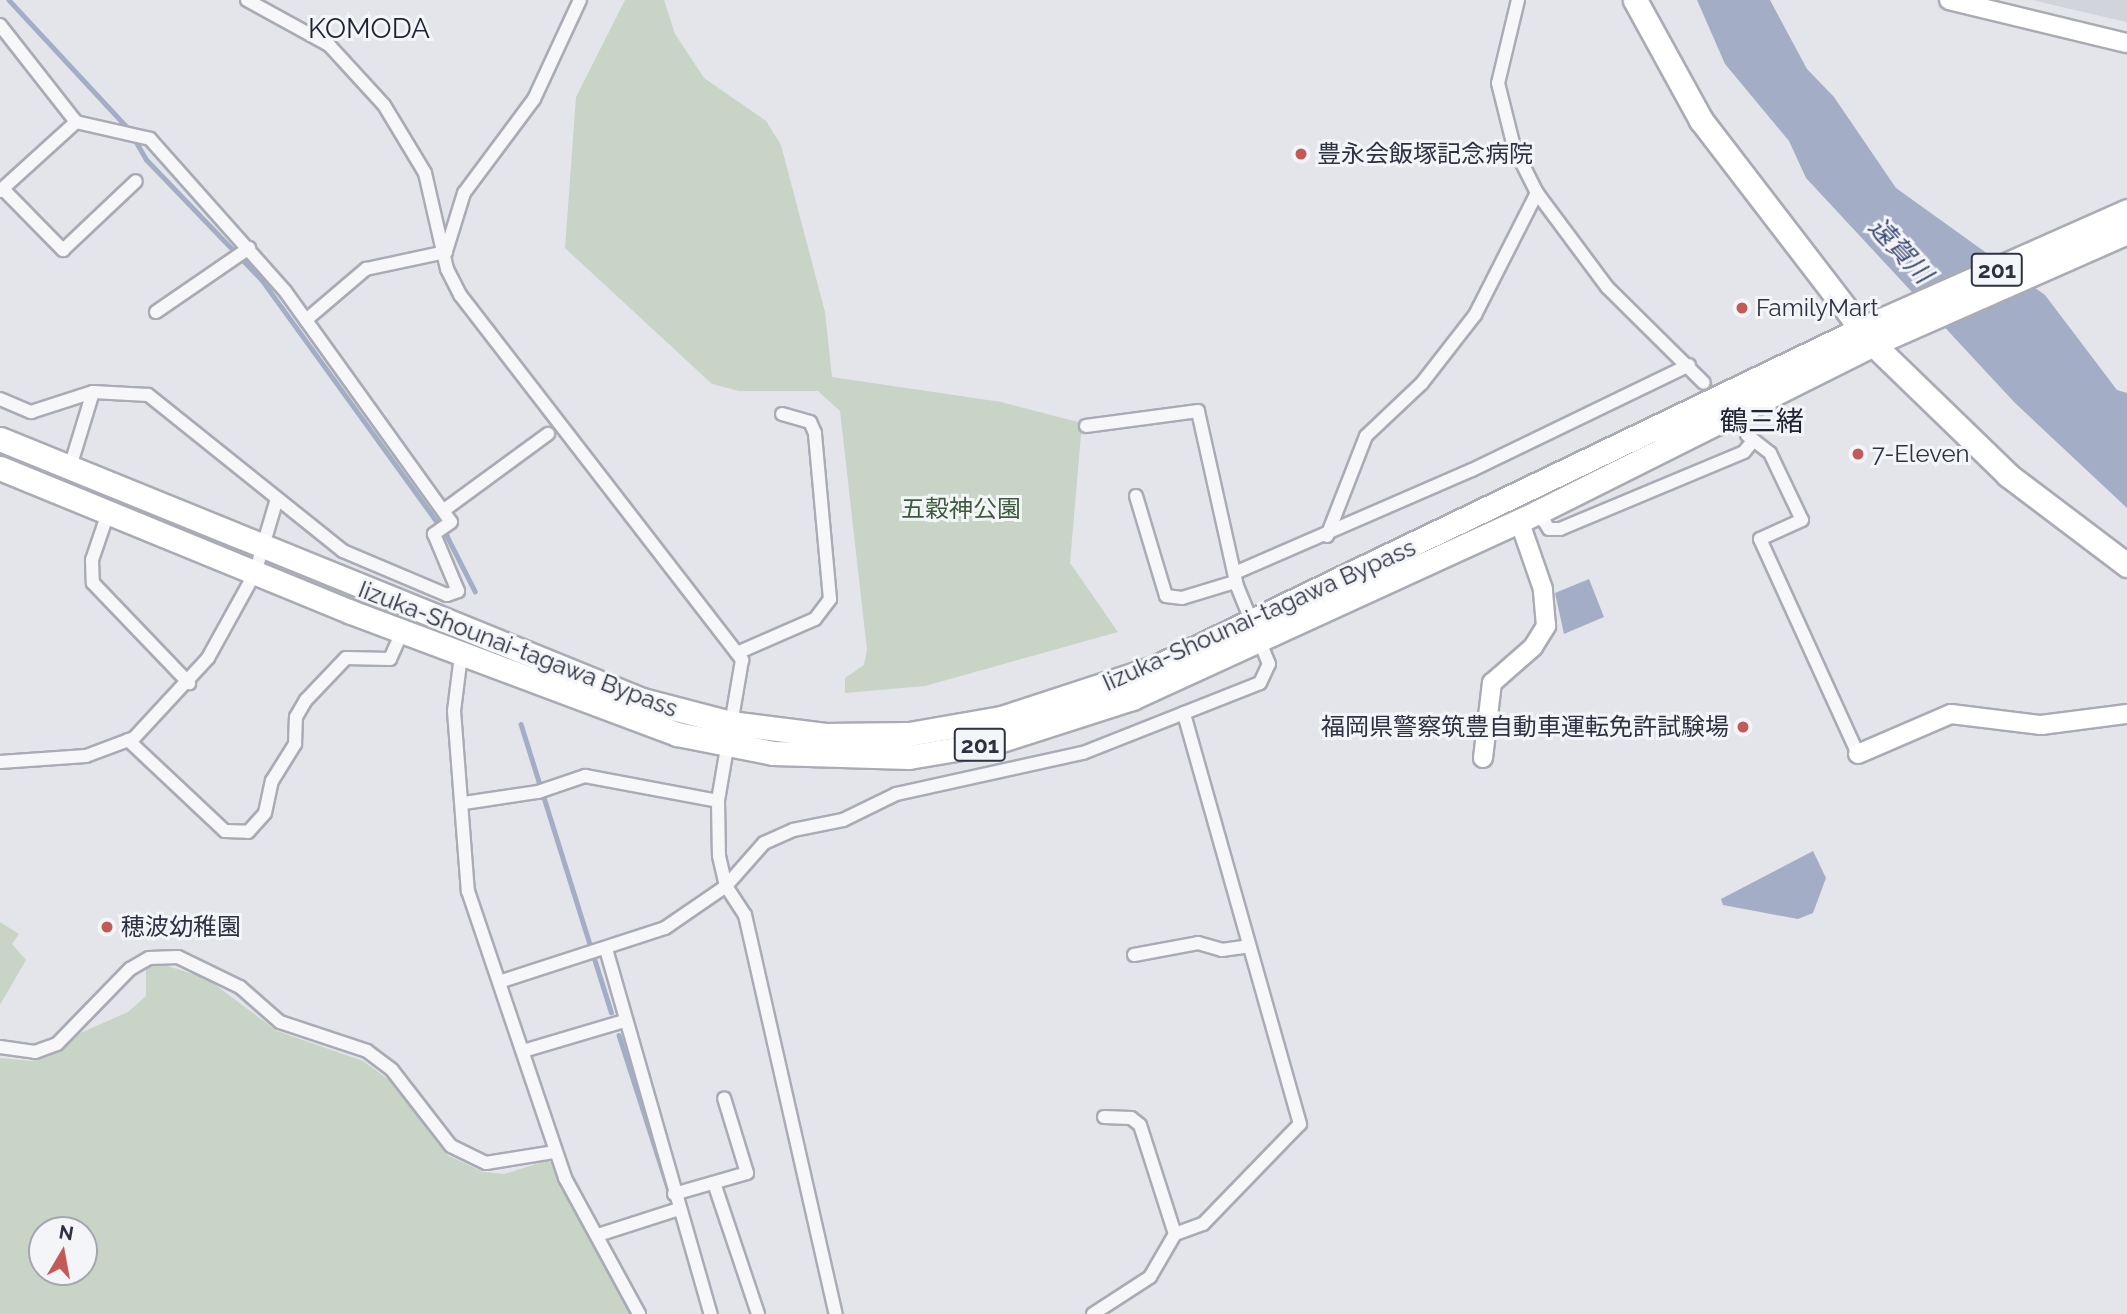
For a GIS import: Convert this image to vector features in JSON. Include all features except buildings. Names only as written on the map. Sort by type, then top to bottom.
[{"type":"highway","points":[[1636,0],[1701,120],[1867,337],[2008,475],[2127,565]]},
{"type":"highway","name":"Iizuka-Shounai-tagawa Bypass","points":[[1256,633],[1867,337],[2083,241],[2127,211]]},
{"type":"highway","name":"Iizuka-Shounai-tagawa Bypass","points":[[2083,241],[2127,232]]},
{"type":"highway","name":"Iizuka-Shounai-tagawa Bypass","points":[[0,468],[402,632],[618,715],[728,734],[909,734],[1001,718],[1256,633],[1529,516],[1867,337]]},
{"type":"highway","name":"Iizuka-Shounai-tagawa Bypass","points":[[0,439],[587,680],[728,734]]},
{"type":"street","points":[[247,0],[329,45],[383,105],[425,173],[461,296],[742,660],[718,801],[726,886],[745,915],[836,1314]]},
{"type":"street","points":[[446,251],[464,193],[534,99],[579,0]]},
{"type":"street","points":[[1518,0],[1500,63],[1499,104],[1538,193],[1607,287],[1689,365],[1704,383]]},
{"type":"street","points":[[1949,0],[2127,43]]},
{"type":"street","points":[[0,25],[76,122],[143,136],[241,253],[306,320],[451,522],[442,528],[457,584],[454,595],[343,551],[276,502],[148,395],[93,392],[31,412],[0,399]]},
{"type":"street","points":[[76,122],[1,190],[63,250],[136,181]]},
{"type":"street","points":[[1327,536],[1366,436],[1422,383],[1475,315],[1538,193]]},
{"type":"street","points":[[306,320],[366,270],[446,251]]},
{"type":"street","points":[[156,312],[241,253]]},
{"type":"street","points":[[1136,496],[1166,596],[1182,598],[1327,536],[1689,365]]},
{"type":"street","points":[[70,467],[93,392]]},
{"type":"street","points":[[502,981],[598,952],[665,928],[726,886],[764,843],[793,830],[843,820],[896,794],[1083,753],[1260,683],[1269,664],[1236,577],[1198,411],[1086,426]]},
{"type":"street","points":[[737,653],[815,619],[830,599],[815,433],[810,422],[782,414]]},
{"type":"street","points":[[444,510],[548,434]]},
{"type":"street","points":[[1529,516],[1549,529],[1560,529],[1744,452],[1749,438],[1770,453],[1802,520],[1760,539],[1858,754],[1951,714],[2041,726],[2127,714]]},
{"type":"street","points":[[0,762],[86,756],[128,740],[189,683],[255,573],[276,502]]},
{"type":"street","points":[[108,513],[92,560],[93,583],[189,683]]},
{"type":"street","points":[[1483,758],[1492,683],[1533,647],[1546,626],[1543,589],[1529,516]]},
{"type":"street","points":[[128,740],[225,831],[248,832],[265,813],[272,781],[295,744],[299,708],[346,658],[390,659],[402,632]]},
{"type":"street","points":[[461,655],[454,711],[464,803],[468,891],[502,981],[555,1152],[639,1314]]},
{"type":"street","points":[[1093,1314],[1150,1277],[1175,1234],[1203,1224],[1300,1124],[1184,713]]},
{"type":"street","points":[[464,803],[543,791],[608,776],[718,801]]},
{"type":"street","points":[[1135,954],[1198,943],[1222,950],[1250,946]]},
{"type":"street","points":[[598,952],[624,1021],[674,1194],[675,1210],[711,1314]]},
{"type":"street","points":[[0,1047],[35,1052],[57,1044],[130,969],[149,958],[178,957],[240,987],[280,1022],[367,1051],[392,1070],[451,1146],[486,1163],[555,1152]]},
{"type":"street","points":[[523,1051],[624,1021]]},
{"type":"street","points":[[674,1194],[747,1173],[724,1098]]},
{"type":"street","points":[[1104,1116],[1132,1118],[1140,1125],[1175,1234]]},
{"type":"street","points":[[715,1183],[758,1314]]},
{"type":"street","points":[[597,1235],[675,1210]]},
{"type":"shaded area","points":[[2032,0],[2127,0],[2127,23],[2126,22]]},
{"type":"green space","name":"五穀神公園","points":[[625,0],[664,0],[675,34],[704,78],[766,121],[781,145],[825,312],[832,377],[1001,402],[1082,423],[1070,563],[1118,632],[925,686],[845,693],[845,678],[864,665],[867,650],[840,411],[818,391],[739,391],[712,384],[565,248],[576,97]]},
{"type":"green space","points":[[0,922],[19,934],[12,944],[26,960],[0,1005]]},
{"type":"green space","points":[[161,964],[206,978],[277,1031],[363,1061],[389,1080],[447,1155],[483,1172],[504,1174],[549,1160],[634,1314],[0,1314],[0,1058],[32,1061],[53,1054],[78,1034],[128,1012],[146,996],[146,967]]},
{"type":"water","name":"遠賀川","points":[[1697,0],[1770,0],[1807,69],[1834,97],[1896,188],[2045,295],[2117,390],[2127,393],[2127,508],[2015,403],[1806,178],[1789,141],[1725,64]]},
{"type":"water","points":[[1589,579],[1604,617],[1564,634],[1555,593]]},
{"type":"water","points":[[1813,851],[1826,878],[1813,913],[1798,919],[1723,905],[1721,899]]},
{"type":"waterway","points":[[9,0],[130,130]]},
{"type":"waterway","points":[[134,138],[146,159],[262,280],[447,536],[475,591]]},
{"type":"waterway","points":[[521,724],[611,1012]]},
{"type":"waterway","points":[[619,1035],[674,1206]]},
{"type":"tunnel","points":[[1704,383],[1747,435]]},
{"type":"place","name":"豊永会飯塚記念病院","points":[[1301,154]]},
{"type":"place","name":"FamilyMart","points":[[1742,308]]},
{"type":"place","name":"7-Eleven","points":[[1858,454]]},
{"type":"place","name":"福岡県警察筑豊自動車運転免許試験場","points":[[1743,727]]},
{"type":"place","name":"穂波幼稚園","points":[[107,927]]},
{"type":"district","name":"KOMODA","points":[[369,29]]},
{"type":"district","name":"鶴三緒","points":[[1762,422]]}]
